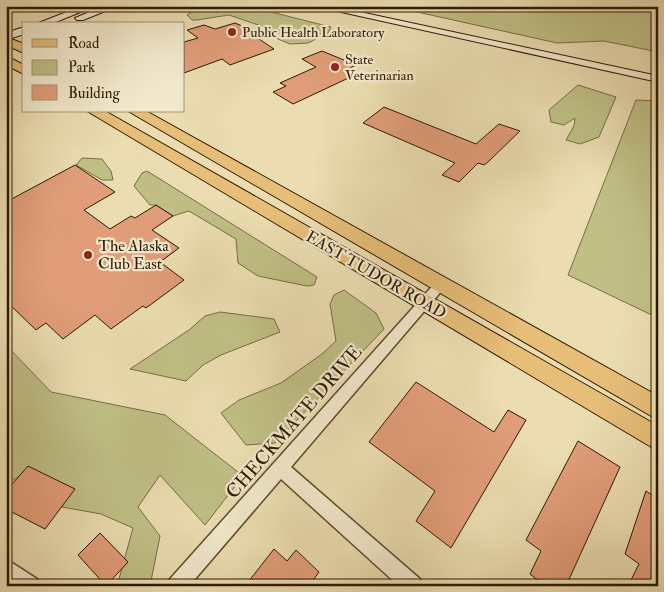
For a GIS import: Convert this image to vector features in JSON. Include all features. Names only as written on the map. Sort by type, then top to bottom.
[{"type":"main road","points":[[11,41],[22,48]]},
{"type":"main road","points":[[6,60],[22,69]]},
{"type":"main road","name":"EAST TUDOR ROAD","points":[[96,112],[658,439]]},
{"type":"main road","name":"EAST TUDOR ROAD","points":[[137,112],[658,410]]},
{"type":"street","points":[[47,22],[91,6]]},
{"type":"street","points":[[70,22],[114,6]]},
{"type":"street","points":[[318,6],[658,79]]},
{"type":"street","points":[[354,6],[658,70]]},
{"type":"street","points":[[11,41],[22,32]]},
{"type":"street","name":"CHECKMATE DRIVE","points":[[177,586],[440,285]]},
{"type":"street","points":[[280,468],[413,586]]},
{"type":"street","points":[[6,568],[30,586]]},
{"type":"green space","points":[[202,6],[247,6],[331,27],[328,33],[308,43],[290,44],[278,39],[267,28],[229,15],[192,20],[187,15]]},
{"type":"green space","points":[[390,6],[658,6],[658,52],[604,41],[557,43]]},
{"type":"green space","points":[[578,85],[616,97],[599,137],[580,144],[566,140],[574,126],[575,118],[564,125],[551,122],[549,110]]},
{"type":"green space","points":[[636,100],[658,101],[658,318],[568,275]]},
{"type":"green space","points":[[82,158],[102,159],[111,171],[113,180],[102,180],[76,165]]},
{"type":"green space","points":[[147,171],[317,277],[314,285],[307,286],[258,276],[238,263],[236,239],[189,211],[173,216],[156,205],[150,205],[134,186],[142,173]]},
{"type":"green space","points":[[344,290],[376,313],[384,329],[275,443],[246,445],[221,413],[239,400],[281,383],[322,354],[336,341],[330,304],[334,295]]},
{"type":"green space","points":[[220,312],[274,319],[280,332],[221,355],[203,365],[186,381],[130,369],[189,330],[205,316]]},
{"type":"green space","points":[[6,345],[51,392],[165,415],[243,476],[205,525],[160,475],[138,507],[160,536],[150,586],[117,586],[133,528],[101,514],[62,507],[22,474],[6,485],[6,459],[11,453],[6,450]]},
{"type":"building","points":[[235,23],[245,26],[264,37],[259,39],[274,49],[230,65],[222,59],[185,73],[185,42],[198,38],[187,30],[204,25],[215,29]]},
{"type":"building","points":[[322,51],[356,65],[350,68],[354,70],[351,71],[357,74],[293,104],[273,92],[286,86],[280,83],[316,67],[302,59]]},
{"type":"building","points":[[384,107],[476,144],[499,124],[520,131],[488,162],[484,165],[478,163],[459,182],[442,175],[455,163],[363,123]]},
{"type":"building","name":"The Alaska Club East","points":[[75,165],[115,192],[84,210],[110,229],[131,216],[135,218],[156,205],[173,216],[152,230],[179,248],[160,262],[184,280],[146,308],[143,306],[111,329],[95,315],[63,339],[46,323],[36,330],[6,301],[6,202]]},
{"type":"building","points":[[416,382],[494,432],[508,410],[526,420],[451,548],[416,521],[435,491],[369,442]]},
{"type":"building","points":[[578,441],[620,467],[566,586],[545,586],[530,574],[541,551],[526,540]]},
{"type":"building","points":[[28,466],[75,489],[45,529],[6,509],[6,491]]},
{"type":"building","points":[[646,491],[658,499],[658,586],[628,586],[639,564],[625,554]]},
{"type":"building","points":[[100,533],[128,562],[106,586],[78,555]]},
{"type":"building","points":[[274,549],[287,561],[296,550],[319,572],[309,586],[245,586]]},
{"type":"place","name":"Public Health Laboratory","points":[[232,32]]},
{"type":"place","name":"State Veterinarian","points":[[335,67]]},
{"type":"place","name":"The Alaska Club East","points":[[88,255]]}]
